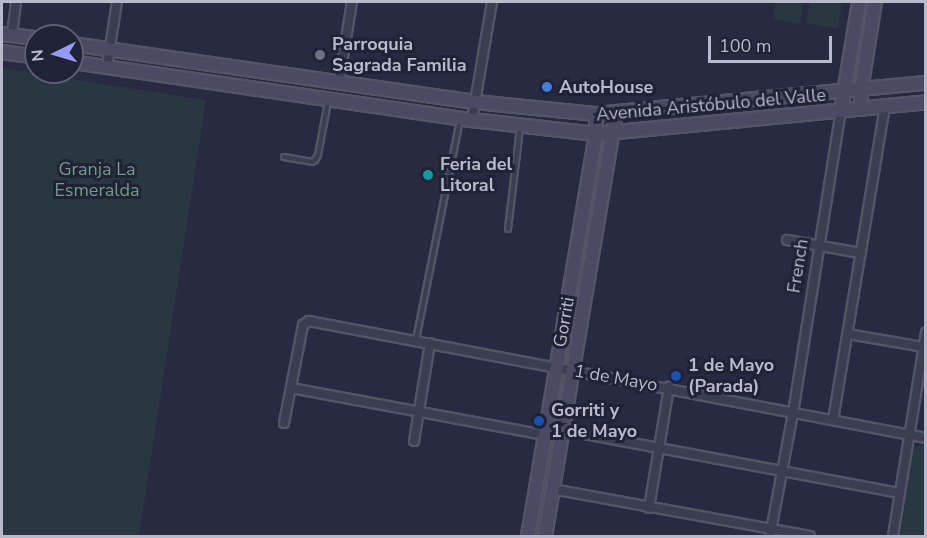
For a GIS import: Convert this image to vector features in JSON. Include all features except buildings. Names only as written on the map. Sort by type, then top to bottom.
[{"type":"main road","name":"French","points":[[841,111],[859,2]]},
{"type":"main road","points":[[861,109],[861,90],[875,2]]},
{"type":"main road","points":[[7,34],[24,36]]},
{"type":"main road","name":"Avenida Aristóbulo del Valle","points":[[84,46],[475,102],[596,114],[926,83]]},
{"type":"main road","points":[[2,52],[24,55]]},
{"type":"main road","name":"Avenida Aristóbulo del Valle","points":[[84,64],[466,119],[596,134],[615,134],[926,102]]},
{"type":"main road","name":"Gorriti","points":[[544,537],[615,134],[616,113]]},
{"type":"main road","name":"Gorriti","points":[[528,537],[596,134],[596,114]]},
{"type":"street","points":[[7,34],[16,2]]},
{"type":"street","points":[[107,67],[117,2]]},
{"type":"street","points":[[339,82],[352,2]]},
{"type":"street","points":[[466,119],[475,102],[492,2]]},
{"type":"street","points":[[833,420],[885,107]]},
{"type":"street","name":"French","points":[[771,533],[793,413],[841,111]]},
{"type":"street","points":[[787,240],[861,253]]},
{"type":"street","name":"1 de Mayo","points":[[291,388],[305,322],[669,387],[926,438]]},
{"type":"street","points":[[893,537],[926,333]]},
{"type":"street","points":[[848,334],[923,346]]},
{"type":"street","points":[[414,441],[430,343]]},
{"type":"street","points":[[649,508],[669,387]]},
{"type":"street","points":[[284,423],[291,388],[545,435]]},
{"type":"street","points":[[563,430],[900,494]]},
{"type":"street","points":[[552,489],[771,533],[810,537]]},
{"type":"lane","points":[[284,157],[312,162],[315,160],[318,155],[329,98]]},
{"type":"lane","points":[[416,340],[466,119]]},
{"type":"lane","points":[[508,229],[520,126]]},
{"type":"green space","points":[[775,2],[803,2],[800,24],[773,19]]},
{"type":"green space","points":[[810,2],[842,2],[838,29],[806,23]]},
{"type":"green space","name":"Granja La Esmeralda","points":[[2,68],[24,71],[24,84],[84,84],[84,81],[206,100],[139,536],[2,536]]},
{"type":"green space","points":[[919,445],[925,446],[925,536],[900,536],[913,450]]},
{"type":"place","name":"Parroquia Sagrada Familia","points":[[320,55]]},
{"type":"place","name":"AutoHouse","points":[[547,87]]},
{"type":"place","name":"Feria del Litoral","points":[[428,175]]},
{"type":"place","name":"1 de Mayo (Parada)","points":[[676,376]]},
{"type":"place","name":"Gorriti y 1 de Mayo","points":[[539,421]]}]
